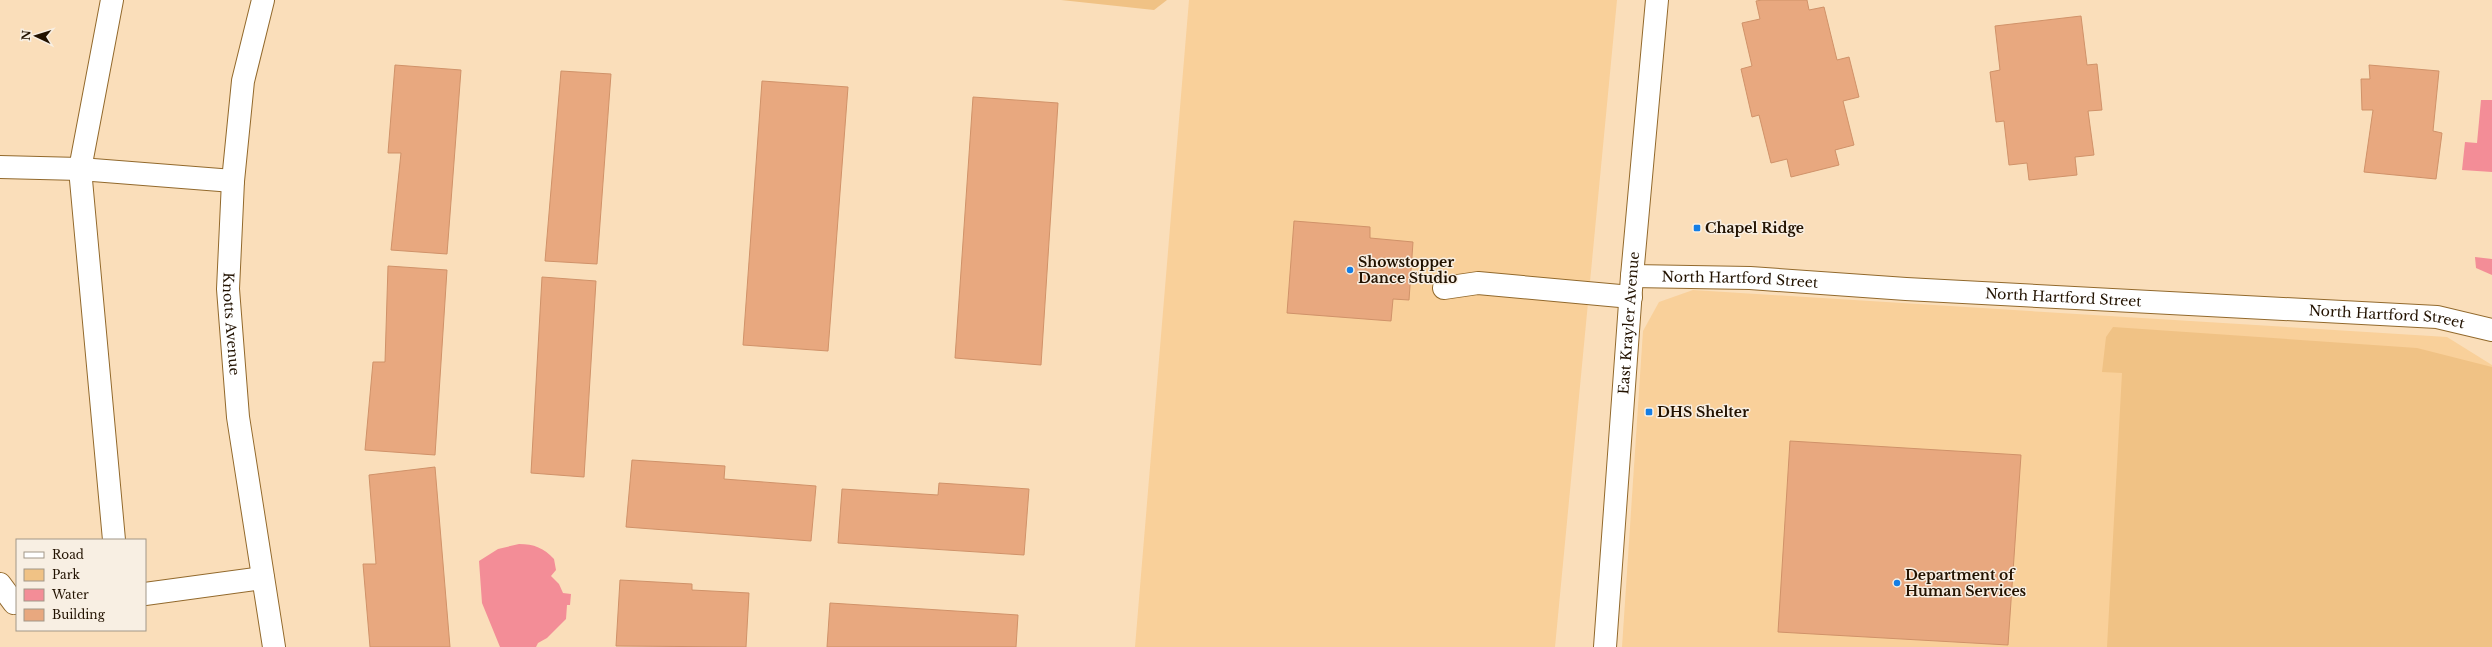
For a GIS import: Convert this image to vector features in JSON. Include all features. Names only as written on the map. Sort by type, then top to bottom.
[{"type":"street","points":[[112,0],[80,169],[114,539]]},
{"type":"street","name":"Knotts Avenue","points":[[263,0],[243,81],[233,181],[228,289],[238,417],[274,647]]},
{"type":"street","name":"East Krayler Avenue","points":[[1605,647],[1632,287],[1658,0]]},
{"type":"street","points":[[0,167],[80,169],[233,181]]},
{"type":"street","name":"North Hartford Street","points":[[1444,288],[1478,283],[1632,287],[1750,278],[1906,289],[2437,317],[2492,330]]},
{"type":"street","points":[[146,594],[263,578]]},
{"type":"street","points":[[0,584],[14,603],[16,602]]},
{"type":"shaded area","points":[[1189,0],[1617,0],[1555,647],[1135,647]]},
{"type":"shaded area","points":[[1693,290],[2447,337],[2492,365],[2492,647],[1622,647],[1643,331],[1659,302]]},
{"type":"green space","points":[[1061,0],[1167,0],[1154,10]]},
{"type":"green space","points":[[2113,327],[2417,348],[2492,367],[2492,647],[2107,647],[2122,373],[2102,372],[2106,337]]},
{"type":"water","points":[[2481,100],[2492,100],[2492,172],[2462,170],[2465,142],[2477,143]]},
{"type":"water","points":[[2475,257],[2492,259],[2492,275],[2476,268]]},
{"type":"water","points":[[519,544],[538,547],[554,559],[556,570],[551,576],[559,584],[563,593],[571,594],[570,605],[567,605],[566,619],[547,638],[538,643],[536,647],[500,647],[482,603],[479,561],[498,549]]},
{"type":"building","points":[[1807,0],[1809,10],[1824,7],[1837,60],[1849,57],[1859,97],[1843,101],[1854,145],[1835,150],[1839,165],[1791,177],[1787,159],[1771,163],[1759,115],[1752,117],[1741,69],[1752,66],[1742,23],[1760,19],[1756,1]]},
{"type":"building","points":[[2081,16],[2087,65],[2097,64],[2102,110],[2088,111],[2094,155],[2075,157],[2077,175],[2029,180],[2027,163],[2009,165],[2004,121],[1996,122],[1990,72],[2000,70],[1995,26]]},
{"type":"building","points":[[395,65],[461,70],[447,254],[391,250],[401,153],[388,153]]},
{"type":"building","points":[[2369,65],[2439,71],[2433,131],[2442,133],[2436,179],[2364,172],[2373,110],[2362,110],[2361,79],[2370,79]]},
{"type":"building","points":[[561,71],[611,74],[597,264],[545,261]]},
{"type":"building","points":[[762,81],[848,87],[828,351],[743,345]]},
{"type":"building","points":[[973,97],[1058,103],[1041,365],[955,358]]},
{"type":"building","name":"Showstopper Dance Studio","points":[[1294,221],[1370,227],[1370,238],[1413,242],[1409,300],[1393,299],[1391,321],[1287,313]]},
{"type":"building","points":[[388,266],[447,270],[435,455],[365,450],[373,362],[385,362]]},
{"type":"building","points":[[542,277],[596,281],[584,477],[531,473]]},
{"type":"building","name":"Department of Human Services","points":[[1790,441],[2021,455],[2008,645],[1778,632]]},
{"type":"building","points":[[632,460],[725,466],[724,479],[816,486],[811,541],[626,527]]},
{"type":"building","points":[[435,467],[450,647],[370,647],[363,564],[376,564],[369,475]]},
{"type":"building","points":[[939,483],[1029,489],[1024,555],[838,543],[842,489],[938,495]]},
{"type":"building","points":[[620,580],[692,584],[692,590],[749,593],[746,647],[616,646]]},
{"type":"building","points":[[830,603],[1018,615],[1016,647],[827,647]]},
{"type":"place","name":"Chapel Ridge","points":[[1697,228]]},
{"type":"place","name":"Showstopper Dance Studio","points":[[1350,270]]},
{"type":"place","name":"DHS Shelter","points":[[1649,412]]},
{"type":"place","name":"Department of Human Services","points":[[1897,583]]}]
